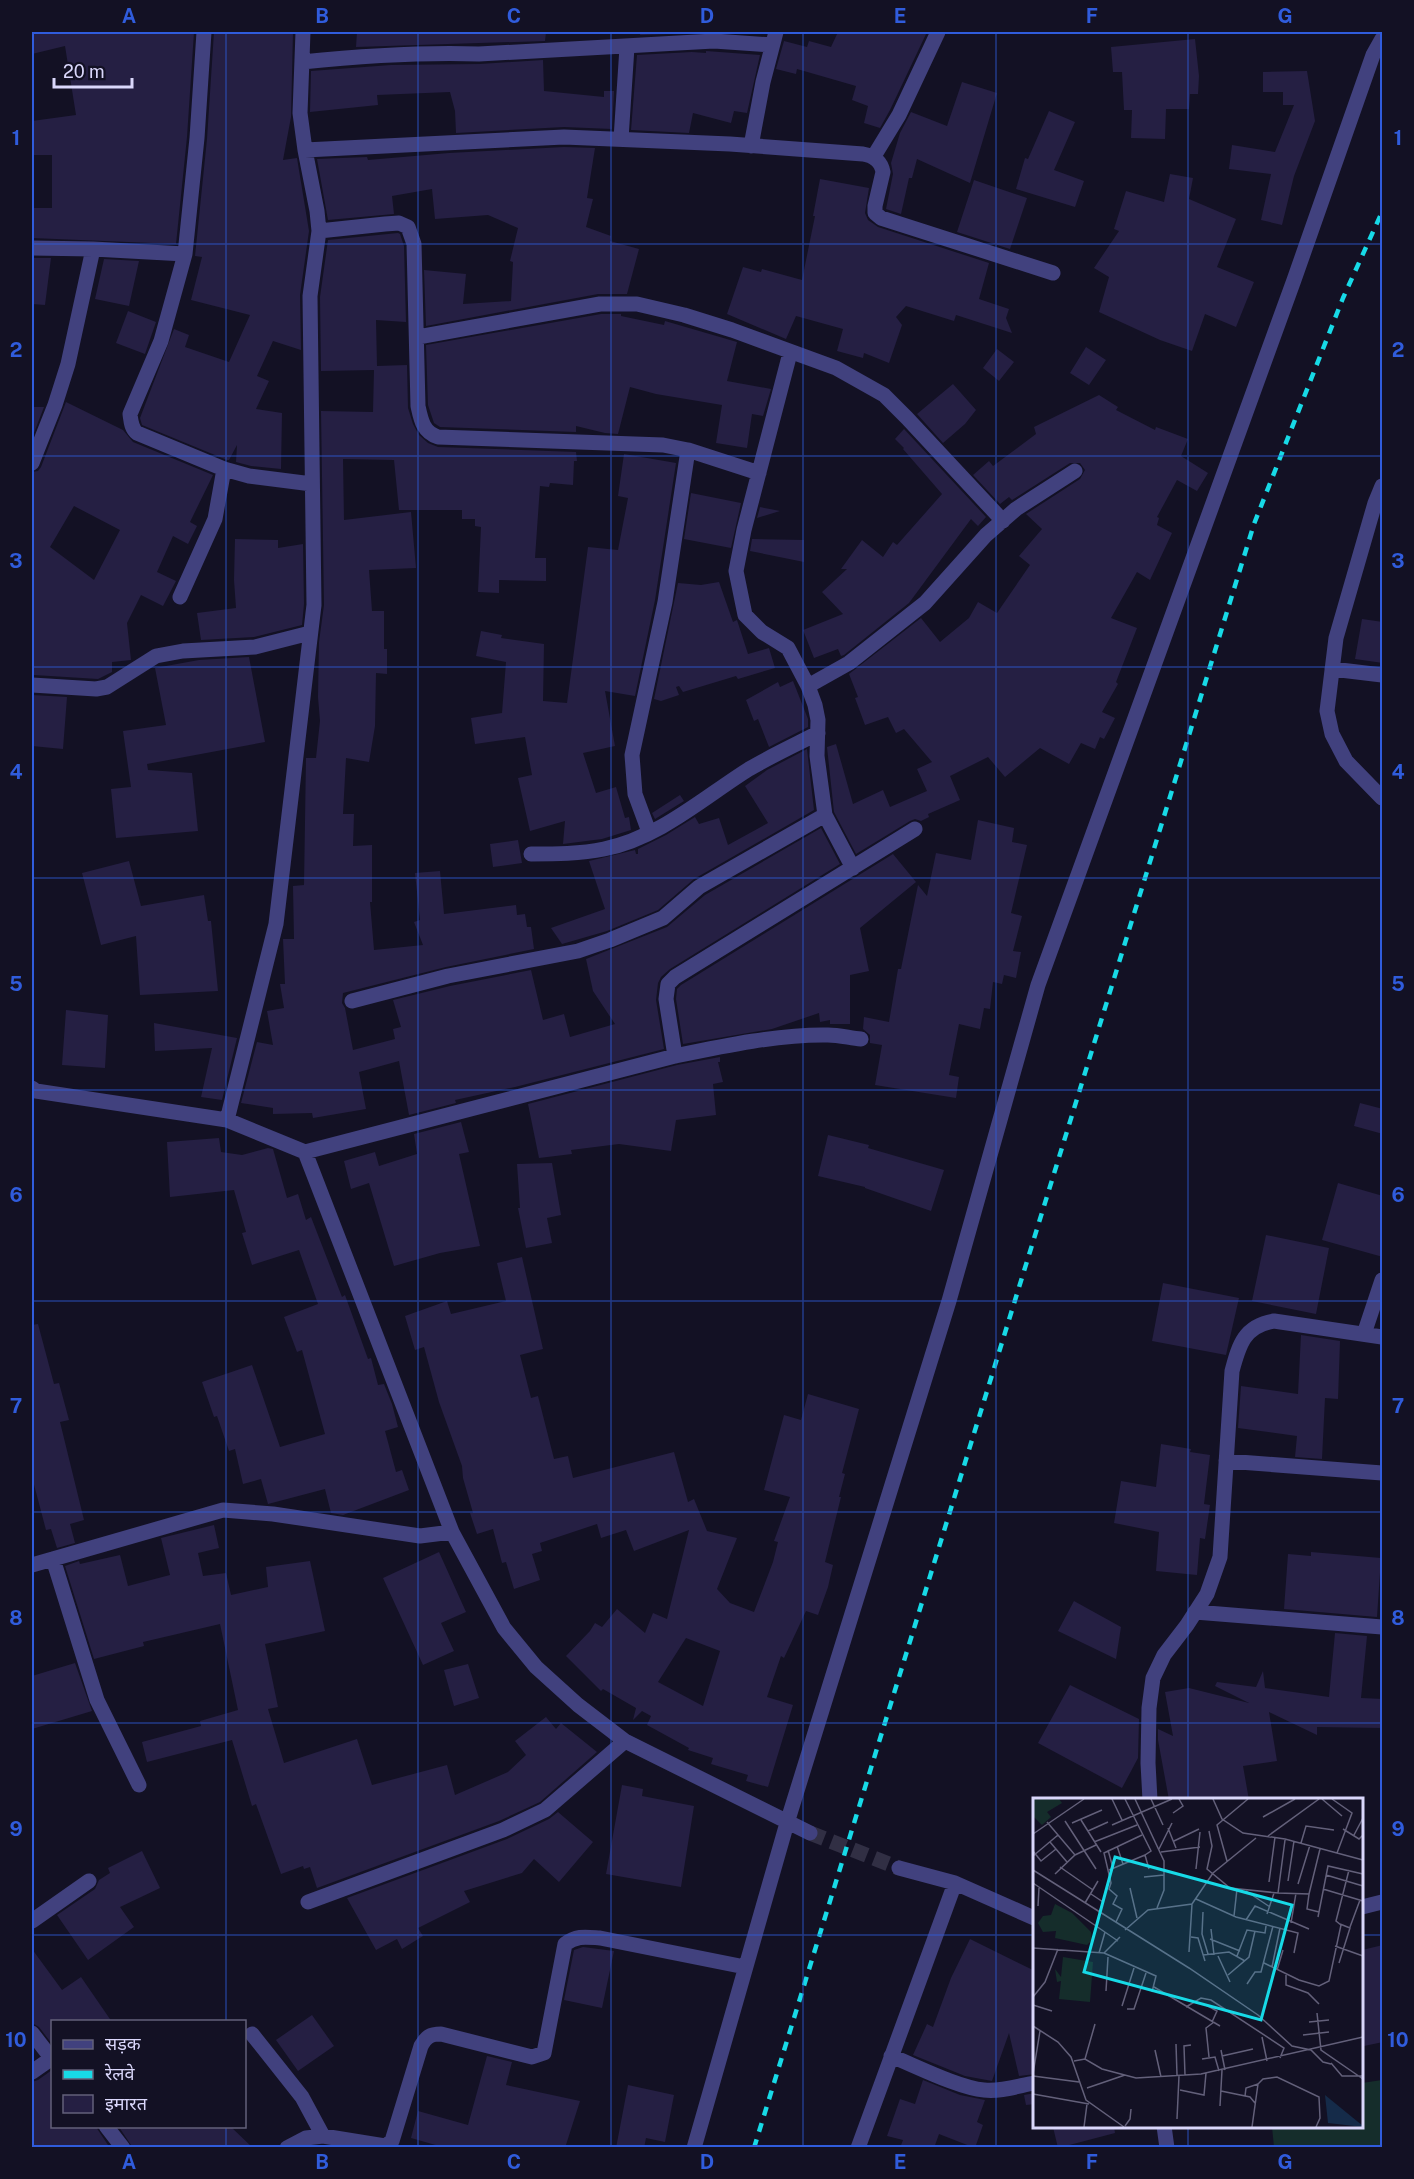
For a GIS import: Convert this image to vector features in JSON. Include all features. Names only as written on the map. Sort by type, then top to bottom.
[{"type":"street","points":[[204,32],[197,138],[185,255],[164,333],[130,414],[131,423],[137,433],[224,470],[249,476],[312,484]]},
{"type":"street","points":[[226,1120],[276,924],[314,605],[310,296],[319,231],[300,113],[303,32]]},
{"type":"street","points":[[874,156],[899,115],[938,32]]},
{"type":"street","points":[[302,63],[348,57],[443,53],[479,54],[774,38],[751,146]]},
{"type":"street","points":[[694,2148],[787,1823],[949,1301],[1038,985],[1294,280],[1373,55],[1383,39]]},
{"type":"street","points":[[621,139],[627,47]]},
{"type":"street","points":[[305,150],[564,137],[863,154],[874,156],[883,172],[875,206],[875,213],[881,218],[1053,273]]},
{"type":"street","points":[[319,231],[392,223],[408,227],[414,244],[418,406],[425,430],[432,435],[663,445],[688,450],[759,473]]},
{"type":"street","points":[[32,248],[185,255]]},
{"type":"street","points":[[32,463],[68,364],[93,249]]},
{"type":"street","points":[[418,337],[600,304],[637,304],[732,330],[836,368],[884,395],[1003,521]]},
{"type":"street","points":[[790,353],[736,571],[745,615],[752,623],[788,648],[808,686],[815,705],[818,733],[817,756],[825,815],[853,868]]},
{"type":"street","points":[[649,832],[635,794],[632,755],[665,602],[688,450]]},
{"type":"street","points":[[180,597],[215,519],[224,470]]},
{"type":"street","points":[[808,686],[849,663],[925,603],[986,535],[1036,495],[1075,471]]},
{"type":"street","points":[[1383,486],[1375,503],[1336,638],[1327,711],[1332,734],[1346,761],[1383,798]]},
{"type":"street","points":[[32,685],[96,689],[107,687],[156,656],[183,651],[255,647],[310,633]]},
{"type":"street","points":[[1332,669],[1383,675]]},
{"type":"street","points":[[531,854],[573,854],[605,849],[631,841],[691,809],[749,769],[818,733]]},
{"type":"street","points":[[352,1001],[448,976],[578,951],[610,940],[663,918],[699,887],[825,815]]},
{"type":"street","points":[[675,1056],[666,999],[668,984],[675,977],[915,829]]},
{"type":"street","points":[[32,1088],[36,1091],[226,1120],[305,1152],[675,1056],[722,1047],[828,1035],[861,1039]]},
{"type":"street","points":[[305,1152],[452,1532],[504,1628],[529,1660],[578,1705],[625,1741],[810,1833]]},
{"type":"street","points":[[1364,1334],[1383,1280]]},
{"type":"street","points":[[1150,1798],[1149,1708],[1153,1678],[1164,1655],[1207,1594],[1220,1557],[1232,1371],[1241,1342],[1251,1329],[1262,1323],[1274,1322],[1383,1337]]},
{"type":"street","points":[[1226,1461],[1383,1473]]},
{"type":"street","points":[[32,1565],[223,1510],[273,1514],[420,1536],[452,1532]]},
{"type":"street","points":[[53,1559],[97,1700],[138,1785]]},
{"type":"street","points":[[1195,1612],[1383,1627]]},
{"type":"street","points":[[308,1902],[502,1830],[545,1810],[625,1741]]},
{"type":"street","points":[[899,1868],[955,1883],[1033,1917]]},
{"type":"street","points":[[32,1921],[89,1881]]},
{"type":"street","points":[[858,2148],[955,1883]]},
{"type":"street","points":[[1363,1907],[1383,1902]]},
{"type":"street","points":[[287,2148],[306,2138],[323,2136],[385,2146],[392,2141],[397,2131],[421,2046],[426,2037],[433,2034],[441,2034],[532,2057],[544,2053],[565,1944],[574,1938],[582,1936],[600,1938],[746,1967]]},
{"type":"street","points":[[32,2033],[51,2057]]},
{"type":"street","points":[[252,2034],[302,2097],[323,2136]]},
{"type":"street","points":[[891,2056],[935,2075],[982,2090],[993,2091],[1033,2083]]},
{"type":"street","points":[[32,2072],[51,2059]]},
{"type":"street","points":[[107,2128],[123,2148]]},
{"type":"street","points":[[1164,2128],[1167,2148]]},
{"type":"green space","points":[[1382,2080],[1382,2147],[1274,2147],[1272,2128],[1363,2128],[1363,2083]]},
{"type":"building","points":[[32,32],[194,32],[187,137],[176,244],[32,238],[32,208],[52,208],[52,155],[32,155],[32,121],[76,115],[65,46],[32,54]]},
{"type":"building","points":[[214,32],[293,32],[291,117],[283,160],[297,158],[309,231],[300,295],[301,350],[273,341],[257,376],[269,381],[256,409],[282,413],[281,469],[236,462],[237,445],[227,460],[142,425],[140,418],[174,329],[189,335],[185,347],[229,362],[250,315],[191,300],[202,257],[195,256],[207,139]]},
{"type":"building","points":[[357,32],[546,32],[545,41],[356,47]]},
{"type":"building","points":[[641,32],[668,32],[667,34],[640,35]]},
{"type":"building","points":[[838,32],[927,32],[880,128],[864,123],[868,106],[852,100],[856,86],[797,69],[796,74],[776,69],[784,41],[807,47],[809,41],[831,47]]},
{"type":"building","points":[[1195,39],[1199,76],[1198,94],[1190,94],[1189,109],[1166,109],[1165,139],[1131,138],[1132,110],[1124,110],[1122,72],[1113,72],[1111,47]]},
{"type":"building","points":[[706,51],[760,55],[747,113],[734,111],[731,123],[693,113],[689,133],[631,130],[637,55],[706,53]]},
{"type":"building","points":[[543,60],[544,91],[604,97],[604,91],[614,91],[612,129],[564,127],[456,133],[455,111],[450,92],[377,95],[378,105],[310,112],[311,71],[391,65],[480,64]]},
{"type":"building","points":[[1307,71],[1315,121],[1294,176],[1282,225],[1261,220],[1271,174],[1229,169],[1232,145],[1275,152],[1294,105],[1283,105],[1283,92],[1263,92],[1263,72]]},
{"type":"building","points":[[962,82],[997,93],[970,183],[917,159],[912,178],[909,178],[901,214],[886,209],[893,174],[891,163],[900,133],[911,112],[947,126]]},
{"type":"building","points":[[1049,111],[1075,122],[1054,170],[1084,181],[1075,207],[1016,189],[1025,158],[1028,159]]},
{"type":"building","points":[[564,147],[595,148],[587,198],[593,199],[586,227],[611,236],[610,241],[639,249],[627,294],[598,294],[426,326],[424,270],[466,274],[463,304],[511,301],[513,262],[510,261],[518,228],[488,215],[435,219],[432,189],[392,196],[394,214],[328,220],[317,159],[367,157],[368,160]]},
{"type":"building","points":[[1170,174],[1193,178],[1189,199],[1236,219],[1217,267],[1254,282],[1236,327],[1205,314],[1192,351],[1160,340],[1099,312],[1109,277],[1094,268],[1119,231],[1114,229],[1126,191],[1164,202]]},
{"type":"building","points":[[820,179],[869,188],[865,213],[868,220],[878,227],[989,263],[979,299],[1009,309],[1006,318],[1012,333],[956,315],[954,321],[906,306],[896,317],[902,325],[889,363],[864,353],[863,358],[837,351],[843,329],[796,316],[786,339],[727,314],[743,267],[761,272],[762,269],[802,280]]},
{"type":"building","points":[[974,180],[1027,198],[1010,249],[957,232]]},
{"type":"building","points":[[398,233],[404,246],[406,322],[376,320],[377,366],[407,365],[408,408],[419,435],[428,443],[438,447],[576,452],[577,461],[574,461],[573,485],[550,483],[549,487],[540,486],[535,558],[546,558],[546,581],[499,580],[499,593],[478,592],[481,527],[475,526],[475,519],[462,519],[462,510],[399,510],[394,460],[343,459],[344,520],[411,512],[416,568],[369,570],[372,611],[384,611],[384,649],[387,649],[387,674],[376,673],[375,726],[369,762],[346,758],[343,814],[354,814],[353,846],[372,845],[372,902],[370,902],[374,950],[423,945],[414,922],[420,920],[415,873],[440,871],[444,914],[516,905],[517,915],[525,914],[527,927],[531,927],[534,949],[446,967],[343,993],[342,1003],[353,1050],[395,1039],[393,1029],[401,1027],[393,1000],[531,970],[543,1020],[564,1014],[570,1037],[615,1024],[593,991],[586,959],[667,927],[705,895],[821,828],[840,864],[670,969],[661,977],[656,1000],[664,1049],[455,1100],[456,1103],[409,1115],[399,1061],[359,1072],[366,1109],[313,1118],[312,1113],[273,1114],[273,1108],[241,1103],[257,1042],[273,1045],[267,1011],[284,1008],[280,984],[285,984],[283,939],[294,939],[293,886],[304,885],[306,758],[316,758],[320,721],[319,642],[324,605],[321,411],[373,412],[374,370],[321,371],[320,297],[328,240]]},
{"type":"building","points":[[32,258],[51,258],[45,305],[32,304]]},
{"type":"building","points":[[104,259],[139,261],[129,306],[95,299]]},
{"type":"building","points":[[128,311],[156,322],[145,354],[116,343]]},
{"type":"building","points":[[601,314],[621,314],[621,316],[664,325],[665,321],[737,342],[727,381],[771,389],[763,416],[752,414],[747,448],[716,443],[722,405],[656,394],[630,387],[618,434],[576,426],[576,432],[440,427],[434,423],[428,405],[426,345]]},
{"type":"building","points":[[1086,347],[1106,360],[1089,385],[1070,373]]},
{"type":"building","points":[[997,349],[1014,362],[999,381],[983,368]]},
{"type":"building","points":[[953,384],[976,410],[965,424],[943,443],[917,414]]},
{"type":"building","points":[[1099,395],[1118,407],[1116,410],[1155,430],[1156,427],[1188,439],[1181,456],[1208,473],[1197,491],[1177,480],[1157,517],[1159,518],[1157,525],[1172,533],[1150,580],[1137,572],[1111,618],[1137,628],[1116,682],[1118,684],[1102,712],[1115,718],[1104,739],[1100,737],[1095,749],[1081,743],[1069,764],[1040,748],[1005,777],[988,757],[950,776],[960,800],[928,814],[929,817],[921,821],[915,819],[910,821],[856,854],[834,812],[827,747],[836,744],[853,804],[883,790],[890,807],[927,791],[917,769],[932,762],[904,729],[896,733],[888,717],[865,725],[849,674],[921,618],[940,642],[969,618],[978,602],[997,613],[1030,565],[1019,556],[1042,529],[1026,514],[1080,479],[1085,470],[1080,463],[1070,463],[1012,500],[1009,497],[1000,504],[973,475],[989,461],[993,466],[1036,434],[1034,427]]},
{"type":"building","points":[[66,402],[123,430],[133,442],[213,475],[190,522],[197,526],[188,544],[173,536],[157,572],[176,581],[163,606],[141,595],[127,623],[131,660],[112,662],[112,672],[98,679],[34,675],[34,662],[32,661],[32,472],[38,471]],"holes":[[[74,506],[120,530],[94,580],[50,547]]]},
{"type":"building","points":[[32,407],[44,407],[32,438]]},
{"type":"building","points":[[904,429],[986,517],[978,526],[971,519],[909,603],[844,655],[841,656],[838,649],[814,658],[803,630],[843,614],[822,592],[847,569],[841,569],[862,540],[883,557],[893,542],[897,545],[942,494],[895,439]]},
{"type":"building","points":[[624,454],[676,463],[655,600],[635,696],[605,691],[615,746],[583,753],[596,793],[616,787],[625,818],[629,817],[631,830],[602,839],[563,844],[565,821],[530,831],[518,778],[532,775],[525,737],[475,744],[471,718],[502,713],[506,662],[476,656],[481,631],[502,635],[501,638],[544,644],[543,701],[567,703],[588,547],[618,550],[628,498],[618,496]]},
{"type":"building","points":[[691,493],[741,503],[731,548],[684,539]]},
{"type":"building","points":[[760,507],[780,511],[757,518]]},
{"type":"building","points":[[235,539],[278,540],[278,548],[303,544],[302,625],[254,637],[201,640],[197,613],[236,608]]},
{"type":"building","points":[[752,539],[804,540],[804,562],[750,551]]},
{"type":"building","points":[[719,582],[733,622],[737,620],[748,654],[769,648],[775,668],[738,679],[736,676],[683,692],[679,686],[676,687],[679,695],[661,701],[654,699],[678,583],[701,585]]},
{"type":"building","points":[[1362,619],[1383,622],[1383,663],[1355,659]]},
{"type":"building","points":[[249,657],[265,742],[147,764],[148,770],[192,773],[198,831],[116,838],[111,789],[131,787],[123,731],[166,725],[155,668],[199,660]]},
{"type":"building","points":[[793,681],[808,719],[808,727],[769,747],[758,719],[754,721],[746,700],[778,682],[780,687]]},
{"type":"building","points":[[32,695],[67,697],[63,749],[32,746]]},
{"type":"building","points":[[807,749],[814,810],[694,879],[658,910],[607,931],[562,944],[551,928],[605,909],[589,861],[635,850],[638,854],[638,849],[695,817],[699,824],[719,818],[728,845],[768,823],[745,786],[767,770]]},
{"type":"building","points":[[680,795],[684,801],[655,819],[652,813]]},
{"type":"building","points":[[978,820],[1014,828],[1012,842],[1027,845],[1011,913],[1022,916],[1013,951],[1021,952],[1016,978],[1004,975],[1002,984],[993,982],[990,1009],[984,1008],[980,1029],[959,1024],[949,1075],[959,1077],[956,1098],[875,1085],[882,1045],[870,1043],[870,1035],[863,1029],[864,1017],[889,1022],[898,969],[901,969],[918,885],[927,896],[936,853],[971,860]]},
{"type":"building","points":[[518,840],[522,863],[493,867],[490,844]]},
{"type":"building","points":[[893,854],[916,882],[860,928],[869,971],[850,975],[850,1024],[830,1024],[830,1020],[820,1022],[819,1013],[772,1029],[683,1044],[676,999],[677,989],[681,985]]},
{"type":"building","points":[[129,861],[141,906],[204,895],[208,921],[211,921],[218,991],[140,995],[136,936],[101,945],[82,873]]},
{"type":"building","points":[[66,1010],[108,1015],[105,1068],[62,1065]]},
{"type":"building","points":[[154,1023],[237,1038],[222,1100],[201,1097],[212,1048],[155,1051]]},
{"type":"building","points":[[720,1057],[720,1062],[718,1062],[723,1082],[713,1084],[716,1115],[676,1120],[671,1151],[619,1144],[571,1150],[572,1154],[539,1158],[528,1104],[677,1065]]},
{"type":"building","points":[[1360,1103],[1383,1109],[1383,1134],[1354,1126]]},
{"type":"building","points":[[461,1122],[469,1152],[459,1154],[480,1246],[440,1253],[394,1266],[369,1183],[351,1189],[344,1161],[375,1152],[379,1166],[417,1154],[414,1134]]},
{"type":"building","points":[[828,1135],[869,1145],[868,1148],[944,1170],[931,1211],[865,1187],[818,1176]]},
{"type":"building","points":[[219,1138],[221,1152],[242,1155],[268,1148],[273,1149],[287,1198],[298,1194],[306,1220],[311,1217],[342,1297],[345,1295],[368,1359],[371,1358],[378,1385],[384,1384],[392,1404],[398,1427],[385,1431],[396,1472],[402,1470],[409,1490],[343,1515],[331,1513],[325,1489],[268,1504],[261,1479],[243,1484],[235,1449],[229,1451],[202,1382],[252,1365],[280,1447],[325,1434],[302,1350],[297,1352],[284,1317],[318,1304],[299,1250],[252,1265],[242,1233],[246,1232],[234,1190],[170,1197],[167,1142]]},
{"type":"building","points":[[552,1163],[561,1215],[547,1218],[552,1243],[526,1248],[518,1208],[520,1208],[517,1164]]},
{"type":"building","points":[[1338,1183],[1383,1196],[1383,1257],[1322,1240]]},
{"type":"building","points":[[1266,1235],[1329,1248],[1316,1314],[1252,1301]]},
{"type":"building","points":[[522,1257],[543,1349],[520,1355],[531,1398],[538,1396],[554,1459],[568,1456],[573,1478],[674,1452],[688,1502],[694,1499],[707,1531],[737,1538],[717,1589],[730,1603],[754,1612],[773,1562],[778,1542],[774,1541],[790,1497],[764,1490],[784,1415],[801,1420],[808,1394],[859,1409],[842,1473],[845,1474],[839,1497],[841,1497],[825,1562],[833,1565],[828,1587],[818,1615],[806,1611],[784,1658],[781,1656],[767,1697],[793,1705],[768,1787],[746,1781],[748,1775],[711,1764],[713,1758],[688,1750],[689,1748],[647,1725],[651,1716],[642,1711],[633,1720],[636,1708],[603,1689],[601,1691],[566,1656],[595,1623],[602,1627],[617,1609],[645,1633],[653,1613],[667,1619],[689,1530],[634,1551],[626,1530],[601,1538],[597,1524],[540,1543],[542,1551],[532,1554],[540,1580],[514,1589],[506,1562],[502,1563],[493,1529],[477,1534],[470,1513],[473,1513],[462,1466],[439,1402],[424,1347],[415,1350],[405,1316],[447,1301],[451,1314],[506,1301],[497,1263]],"holes":[[[686,1638],[720,1651],[703,1706],[658,1682]]]},
{"type":"building","points":[[1163,1283],[1239,1298],[1226,1355],[1152,1341]]},
{"type":"building","points":[[38,1324],[54,1384],[59,1383],[69,1420],[60,1422],[84,1520],[70,1524],[75,1543],[57,1548],[51,1529],[46,1530],[32,1477],[32,1325]]},
{"type":"building","points":[[1301,1335],[1340,1341],[1338,1399],[1325,1398],[1322,1459],[1295,1457],[1297,1436],[1238,1428],[1241,1386],[1298,1394]]},
{"type":"building","points":[[1161,1444],[1210,1455],[1204,1504],[1210,1505],[1205,1539],[1200,1538],[1197,1575],[1156,1571],[1159,1532],[1114,1523],[1121,1481],[1156,1487]]},
{"type":"building","points":[[214,1525],[219,1548],[198,1553],[203,1576],[226,1573],[231,1595],[268,1587],[266,1567],[310,1561],[325,1631],[265,1644],[278,1707],[268,1709],[284,1763],[357,1739],[372,1785],[447,1765],[455,1795],[508,1772],[526,1755],[515,1741],[546,1717],[556,1729],[561,1723],[597,1752],[540,1802],[499,1821],[317,1888],[310,1867],[304,1869],[303,1866],[281,1874],[256,1804],[252,1806],[232,1740],[147,1762],[142,1742],[201,1726],[200,1721],[238,1710],[220,1624],[143,1642],[144,1646],[94,1659],[65,1566],[79,1561],[80,1564],[120,1555],[128,1586],[170,1575],[161,1538]]},
{"type":"building","points":[[439,1552],[466,1612],[441,1623],[454,1651],[423,1665],[383,1578]]},
{"type":"building","points":[[1311,1552],[1381,1558],[1377,1617],[1284,1609],[1288,1554],[1311,1556]]},
{"type":"building","points":[[1074,1601],[1121,1627],[1116,1659],[1058,1631]]},
{"type":"building","points":[[1335,1633],[1367,1636],[1361,1698],[1383,1699],[1383,1728],[1317,1727],[1317,1735],[1269,1712],[1277,1761],[1243,1766],[1249,1798],[1169,1798],[1158,1740],[1158,1729],[1173,1736],[1165,1692],[1189,1688],[1249,1703],[1215,1686],[1217,1682],[1256,1687],[1263,1671],[1265,1688],[1329,1697]]},
{"type":"building","points":[[75,1663],[92,1711],[32,1729],[32,1676]]},
{"type":"building","points":[[468,1664],[479,1698],[454,1706],[444,1670]]},
{"type":"building","points":[[1070,1685],[1139,1719],[1138,1758],[1122,1788],[1038,1743]]},
{"type":"building","points":[[622,1785],[643,1789],[642,1796],[694,1806],[681,1887],[606,1874]]},
{"type":"building","points":[[558,1812],[593,1842],[559,1882],[534,1859],[522,1873],[464,1891],[470,1902],[418,1928],[423,1936],[402,1949],[397,1939],[376,1950],[347,1898],[507,1839],[549,1819]]},
{"type":"building","points":[[142,1851],[160,1888],[120,1907],[134,1927],[88,1960],[57,1915],[95,1889],[99,1880],[110,1873],[108,1868]]},
{"type":"building","points":[[970,1939],[1033,1970],[1033,2074],[1019,2076],[1009,2033],[992,2081],[965,2076],[913,2055],[927,2024],[933,2027],[951,1978]]},
{"type":"building","points":[[1383,1945],[1383,2042],[1364,2046],[1363,2040],[1363,1950]]},
{"type":"building","points":[[583,1947],[614,1951],[602,2008],[564,2000],[574,1950]]},
{"type":"building","points":[[32,1949],[62,1990],[81,1977],[111,2020],[51,2020],[51,2043],[39,2027],[32,2023]]},
{"type":"building","points":[[312,2015],[334,2046],[298,2071],[276,2040]]},
{"type":"building","points":[[487,2056],[512,2062],[506,2085],[580,2101],[565,2148],[446,2148],[411,2138],[418,2111],[468,2125]]},
{"type":"building","points":[[51,2071],[51,2128],[97,2128],[110,2148],[32,2148],[32,2082]]},
{"type":"building","points":[[923,2080],[960,2095],[985,2100],[977,2122],[983,2125],[975,2148],[939,2134],[934,2148],[900,2148],[903,2140],[887,2136],[900,2099],[915,2104]]},
{"type":"building","points":[[628,2085],[674,2095],[665,2142],[646,2138],[644,2148],[616,2148]]},
{"type":"building","points":[[1033,2093],[1033,2104],[1026,2105],[1024,2095]]},
{"type":"building","points":[[120,2128],[232,2128],[253,2148],[133,2148]]},
{"type":"building","points":[[1053,2128],[1114,2128],[1115,2133],[1058,2148]]},
{"type":"tunnel","points":[[810,1833],[899,1868]]},
{"type":"railway","points":[[754,2148],[1254,524],[1343,298],[1382,212]]}]
